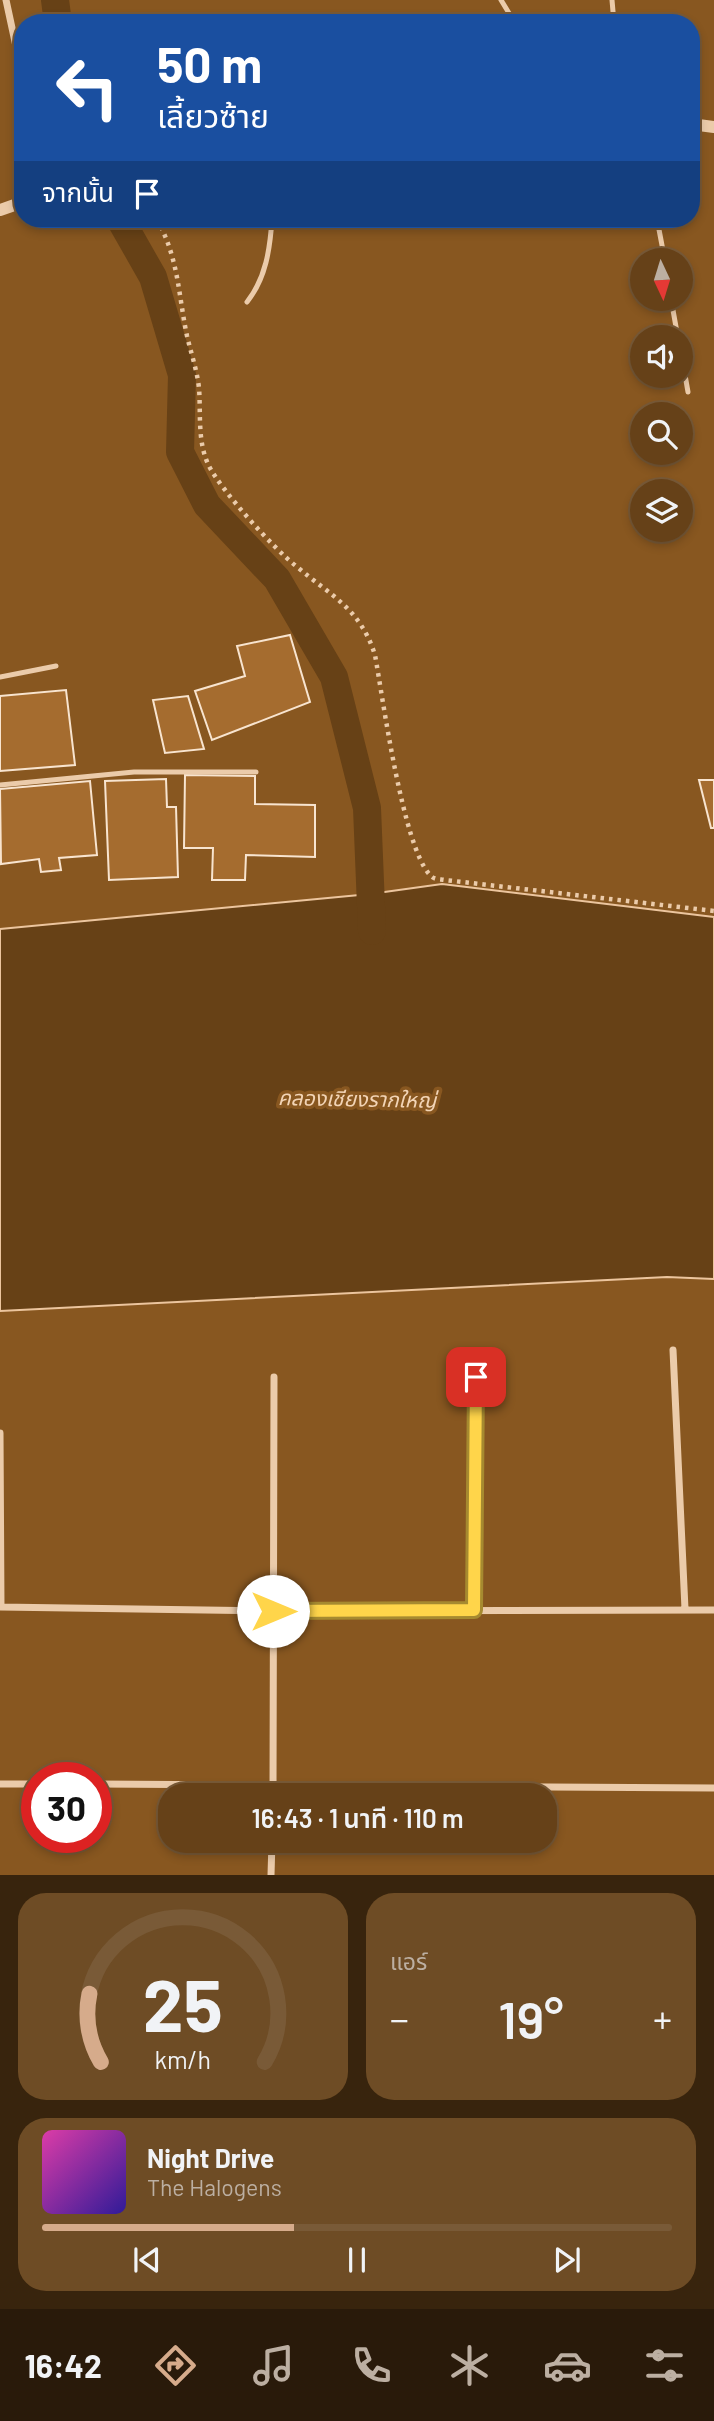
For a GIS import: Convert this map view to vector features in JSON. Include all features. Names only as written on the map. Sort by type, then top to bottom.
[{"type":"street","points":[[6,0],[14,37]]},
{"type":"street","points":[[673,1350],[685,1609]]},
{"type":"street","points":[[273,1783],[274,1377]]},
{"type":"street","points":[[474,1610],[476,1377]]},
{"type":"street","points":[[0,1433],[1,1607],[273,1611],[714,1610]]},
{"type":"street","points":[[0,1784],[21,1784]]},
{"type":"street","points":[[112,1784],[158,1785]]},
{"type":"street","points":[[557,1787],[714,1788]]},
{"type":"street","points":[[271,1875],[272,1853]]},
{"type":"lane","points":[[247,302],[258,288],[265,265],[271,228]]},
{"type":"lane","points":[[658,228],[662,248]]},
{"type":"lane","points":[[687,388],[688,392]]},
{"type":"lane","points":[[0,677],[56,666]]},
{"type":"lane","points":[[0,785],[134,772],[256,772]]},
{"type":"path","points":[[162,228],[172,248],[199,388],[202,438],[208,465],[260,530],[294,565],[344,605],[368,634],[375,655],[411,831],[422,862],[430,875],[435,879],[714,911]]},
{"type":"water","name":"คลองเชียงรากใหญ่","points":[[442,884],[714,917],[714,1279],[667,1277],[0,1311],[0,929],[370,894]]},
{"type":"building","points":[[290,635],[310,702],[212,740],[195,691],[245,676],[237,646]]},
{"type":"building","points":[[66,690],[75,765],[0,771],[0,696]]},
{"type":"building","points":[[188,696],[204,749],[165,753],[153,700]]},
{"type":"building","points":[[185,775],[255,776],[255,804],[315,805],[315,857],[246,855],[245,880],[212,880],[213,848],[184,848]]},
{"type":"building","points":[[166,779],[167,807],[176,807],[178,877],[109,880],[105,781]]},
{"type":"building","points":[[699,780],[714,780],[714,828],[711,828]]},
{"type":"building","points":[[90,781],[97,855],[59,858],[61,870],[41,872],[39,859],[1,864],[0,789]]},
{"type":"waterway","points":[[55,0],[57,14]]},
{"type":"waterway","points":[[125,228],[153,277],[182,375],[180,452],[207,505],[277,579],[334,677],[367,808],[372,931]]},
{"type":"route","points":[[273,1611],[474,1610],[476,1377]]}]
